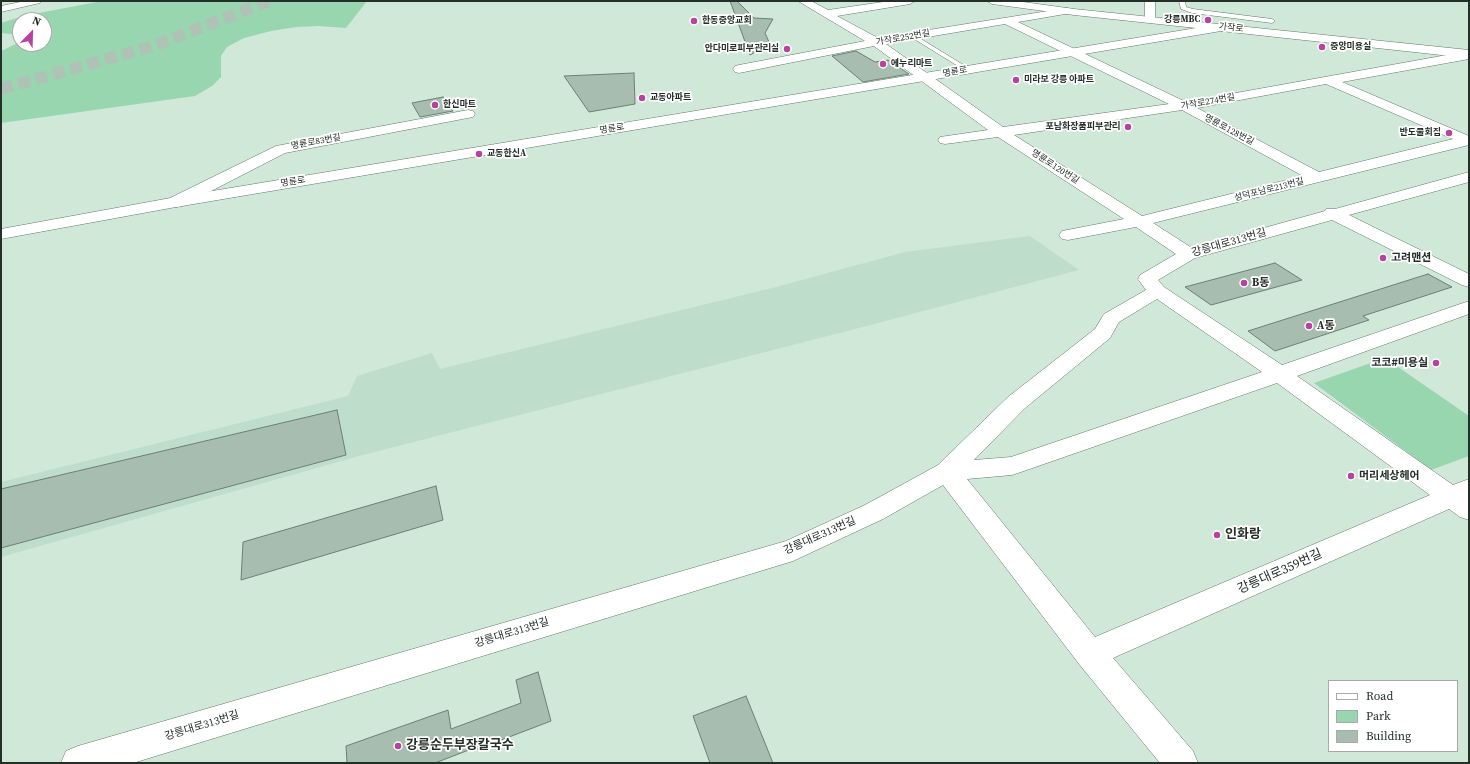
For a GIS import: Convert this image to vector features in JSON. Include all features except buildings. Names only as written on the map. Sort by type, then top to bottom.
[{"type":"street","points":[[1,9],[37,1]]},
{"type":"street","name":"명륜로120번길","points":[[803,1],[876,42],[1000,132],[1189,254]]},
{"type":"street","points":[[826,14],[910,1]]},
{"type":"street","name":"가작로","points":[[992,1],[1067,11],[1469,55]]},
{"type":"street","points":[[1150,1],[1150,19]]},
{"type":"street","name":"가작로252번길","points":[[739,69],[876,42],[1067,11]]},
{"type":"street","name":"명륜로128번길","points":[[1007,21],[1184,106],[1318,178]]},
{"type":"street","name":"명륜로","points":[[1,234],[176,202],[1224,27]]},
{"type":"street","name":"가작로274번길","points":[[945,140],[1184,106],[1469,55]]},
{"type":"street","points":[[1329,81],[1468,140]]},
{"type":"street","name":"명륜로83번길","points":[[176,202],[281,149],[468,114]]},
{"type":"street","name":"성덕포남로213번길","points":[[1068,235],[1138,222],[1468,140]]},
{"type":"street","name":"강릉대로313번길","points":[[78,763],[793,550],[874,512],[947,472],[1016,403],[1103,333],[1111,318],[1158,291],[1147,279],[1189,254],[1469,177]]},
{"type":"street","points":[[1332,214],[1469,281]]},
{"type":"street","points":[[1158,291],[1463,499]]},
{"type":"street","points":[[947,472],[1012,466],[1469,307]]},
{"type":"street","points":[[947,472],[1090,654],[1181,763]]},
{"type":"street","name":"강릉대로359번길","points":[[1090,654],[1463,499]]},
{"type":"lane","points":[[1182,1],[1184,8],[1192,11],[1272,20],[1277,33]]},
{"type":"lane","points":[[913,36],[968,70]]},
{"type":"shaded area","points":[[1030,236],[1079,270],[363,455],[1,557],[1,482],[348,396],[357,376],[432,353],[440,369],[776,287],[905,252]]},
{"type":"green space","points":[[102,1],[367,1],[346,28],[319,26],[296,27],[271,31],[244,38],[227,47],[221,56],[221,77],[212,86],[195,96],[1,123],[1,51],[12,46],[12,52],[52,52],[52,12],[44,12]]},
{"type":"green space","points":[[12,20],[12,34],[1,33],[1,23]]},
{"type":"green space","points":[[1385,358],[1469,416],[1469,456],[1431,470],[1314,383]]},
{"type":"tunnel","points":[[1,89],[153,46],[269,1]]},
{"type":"place","name":"강릉MBC","points":[[1208,20]]},
{"type":"place","name":"한동중앙교회","points":[[694,21]]},
{"type":"place","name":"중앙미용실","points":[[1322,47]]},
{"type":"place","name":"안다미로피부관리실","points":[[787,49]]},
{"type":"place","name":"에누리마트","points":[[883,64]]},
{"type":"place","name":"미라보 강릉 아파트","points":[[1016,80]]},
{"type":"place","name":"교동아파트","points":[[642,98]]},
{"type":"place","name":"한신마트","points":[[435,105]]},
{"type":"place","name":"포남화장품피부관리","points":[[1128,127]]},
{"type":"place","name":"반도물회집","points":[[1449,133]]},
{"type":"place","name":"교동한신A","points":[[479,154]]},
{"type":"place","name":"고려맨션","points":[[1383,258]]},
{"type":"place","name":"B동","points":[[1244,283]]},
{"type":"place","name":"A동","points":[[1309,326]]},
{"type":"place","name":"코코#미용실","points":[[1436,363]]},
{"type":"place","name":"머리세상헤어","points":[[1351,476]]},
{"type":"place","name":"인화랑","points":[[1217,535]]},
{"type":"place","name":"강릉순두부장칼국수","points":[[398,746]]}]
